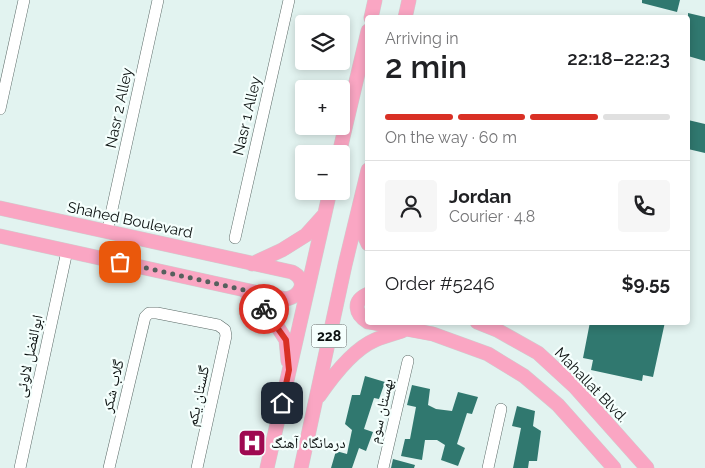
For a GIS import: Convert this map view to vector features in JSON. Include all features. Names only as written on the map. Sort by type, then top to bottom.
[{"type":"main road","points":[[372,15],[375,0]]},
{"type":"main road","points":[[406,15],[409,0]]},
{"type":"main road","points":[[341,145],[365,44]]},
{"type":"main road","name":"228","points":[[300,468],[365,181]]},
{"type":"main road","name":"228","points":[[267,468],[328,200]]},
{"type":"main road","points":[[359,204],[365,237]]},
{"type":"main road","name":"Shahed Boulevard","points":[[0,208],[292,272],[298,276],[301,282],[298,294],[286,299],[244,290]]},
{"type":"main road","points":[[252,264],[282,250],[306,235],[326,212]]},
{"type":"main road","points":[[0,236],[244,290],[268,312],[286,340],[289,370]]},
{"type":"main road","points":[[365,295],[357,303],[357,312],[360,318],[365,320]]},
{"type":"main road","points":[[384,325],[433,334],[488,354],[524,376],[558,405],[614,468]]},
{"type":"main road","name":"Mahallat Blvd.","points":[[484,325],[497,330],[538,354],[575,387],[646,468]]},
{"type":"main road","points":[[315,403],[333,377],[351,358],[374,340],[406,329]]},
{"type":"street","points":[[0,109],[24,0]]},
{"type":"street","name":"Nasr 2 Alley","points":[[109,223],[158,0]]},
{"type":"street","name":"Nasr 1 Alley","points":[[235,238],[289,0]]},
{"type":"street","name":"ابوالفضل لالوئی","points":[[20,468],[67,251]]},
{"type":"street","name":"گلاب شکر","points":[[109,468],[145,317],[149,313],[157,312],[218,326],[224,330]]},
{"type":"street","name":"گلستان یکم","points":[[198,468],[226,336],[224,330]]},
{"type":"street","name":"بهستان سوم","points":[[383,468],[408,361]]},
{"type":"street","points":[[488,468],[501,409]]},
{"type":"building","points":[[642,0],[680,0],[677,12],[642,3]]},
{"type":"building","points":[[688,13],[705,17],[705,61],[690,57],[690,15]]},
{"type":"building","points":[[690,120],[705,124],[705,153],[690,149]]},
{"type":"building","points":[[589,325],[664,325],[653,377],[643,375],[642,381],[591,370],[593,360],[583,358]]},
{"type":"building","points":[[365,376],[385,382],[379,399],[374,398],[364,429],[373,432],[366,451],[359,448],[352,468],[331,468],[336,451],[347,454],[352,430],[345,424],[352,395],[360,395]]},
{"type":"building","points":[[412,385],[430,389],[428,405],[436,409],[452,411],[458,392],[478,397],[472,414],[467,413],[457,444],[465,448],[458,466],[441,460],[445,445],[437,440],[425,440],[422,460],[401,456],[405,439],[410,439],[416,407],[407,405]]},
{"type":"building","points":[[517,406],[535,411],[533,426],[541,431],[537,461],[529,461],[528,468],[513,468],[521,428],[512,426]]},
{"type":"building","points":[[393,459],[415,465],[414,468],[391,468]]},
{"type":"way so far","points":[[120,262],[244,290],[264,309]]},
{"type":"place","name":"درمانگاه آهنگ","points":[[252,443]]},
{"type":"route","points":[[264,309],[268,312],[286,340],[289,370],[282,403]]}]
